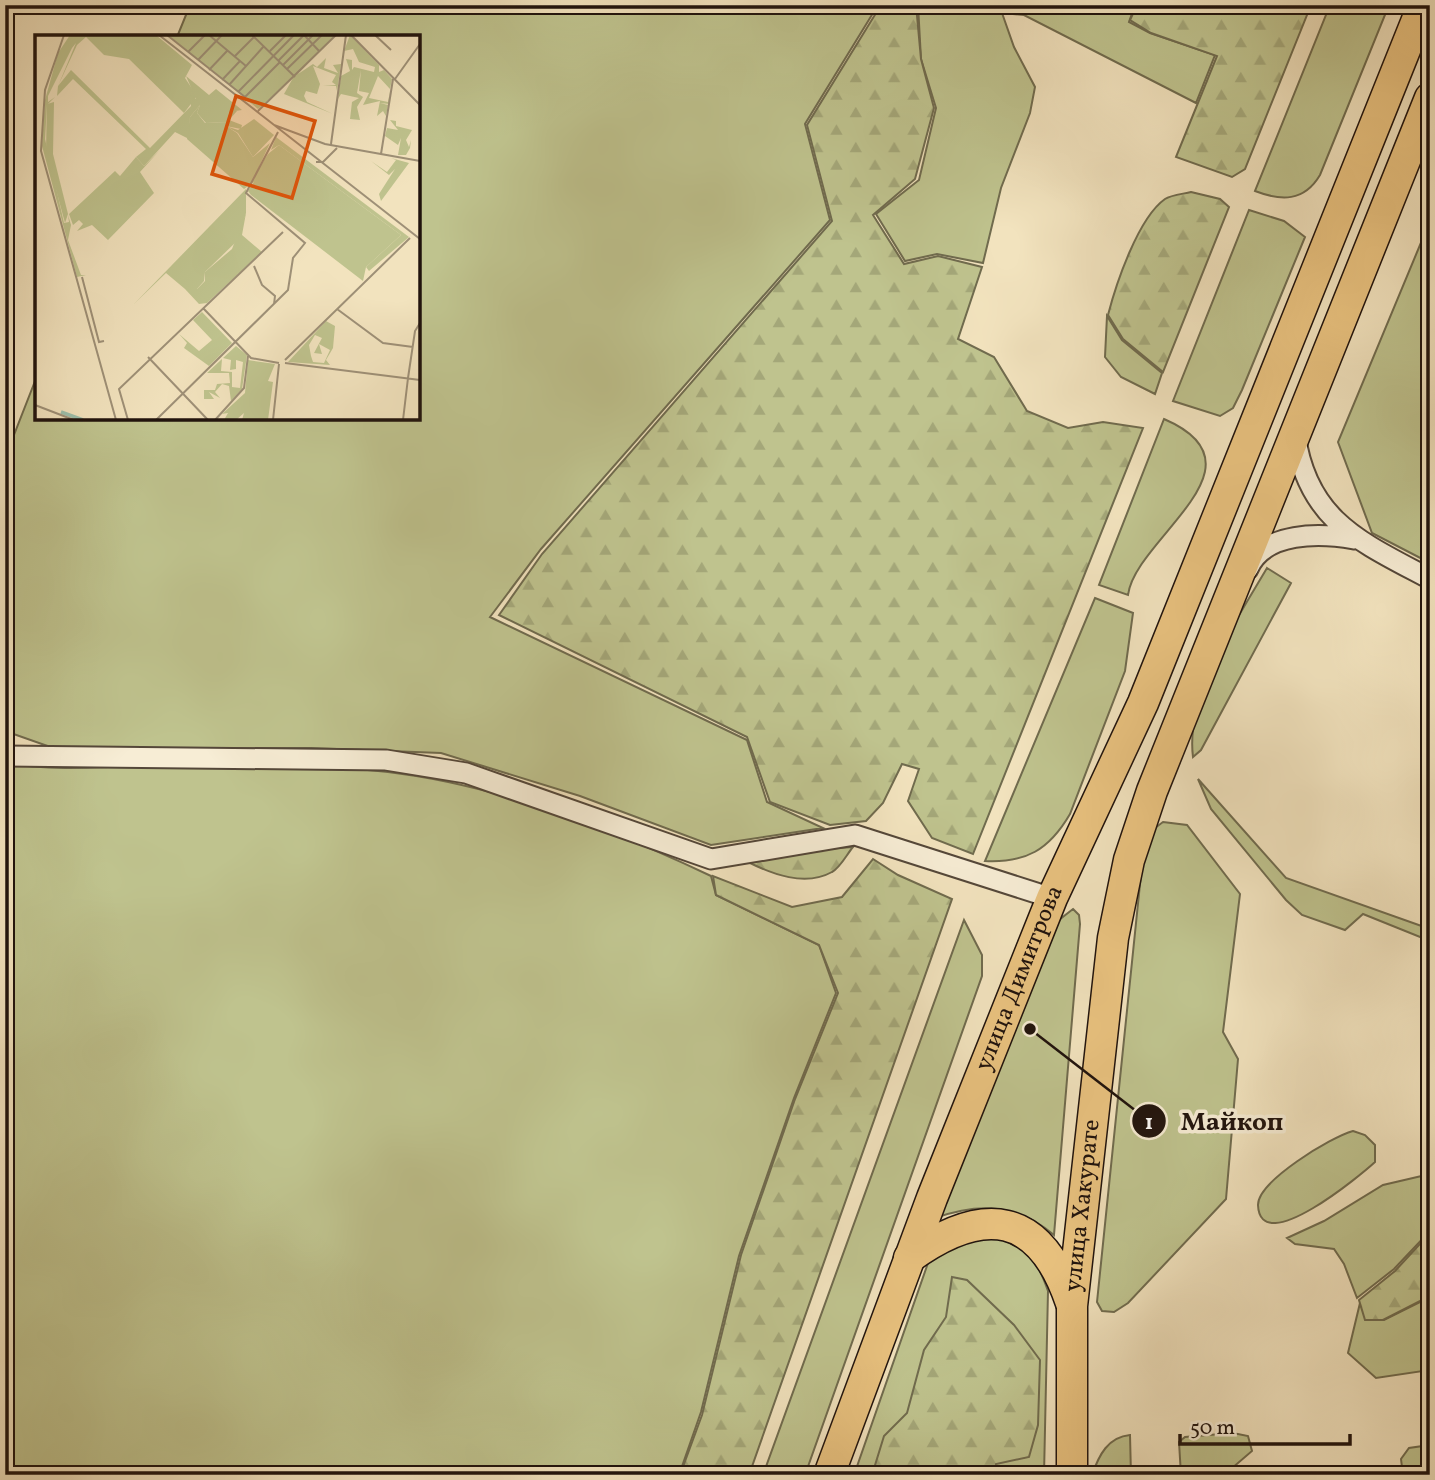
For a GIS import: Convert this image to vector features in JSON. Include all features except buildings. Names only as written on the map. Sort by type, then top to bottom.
[{"type":"main road","name":"улица Димитрова","points":[[829,1475],[909,1258],[1052,898],[1143,703],[1423,5]]},
{"type":"main road","name":"улица Хакурате","points":[[1072,1475],[1072,1306],[1113,938],[1129,860],[1152,791],[1430,99]]},
{"type":"main road","points":[[909,1258],[937,1238],[961,1227],[983,1223],[1003,1224],[1028,1234],[1046,1251],[1061,1273],[1072,1306]]},
{"type":"street","points":[[1295,433],[1309,483],[1325,508],[1354,539],[1430,579]]},
{"type":"street","points":[[1214,638],[1226,623],[1251,563],[1262,554],[1289,540],[1315,534],[1354,539]]},
{"type":"street","points":[[5,756],[386,760],[466,774],[711,859],[855,835],[1052,898]]},
{"type":"green space","points":[[190,5],[878,5],[805,124],[830,220],[541,549],[490,617],[747,740],[767,802],[823,828],[711,845],[580,796],[441,753],[311,748],[56,749],[5,731],[5,458],[35,381],[35,420],[420,420],[420,35],[178,35]]},
{"type":"green space","points":[[881,5],[916,5],[921,59],[934,108],[915,179],[873,215],[904,264],[938,256],[982,267],[958,339],[994,357],[1027,411],[1068,428],[1103,422],[1143,428],[973,854],[932,838],[908,801],[919,769],[902,764],[883,803],[866,821],[830,825],[770,802],[747,737],[499,615],[542,554],[832,221],[807,125]]},
{"type":"green space","points":[[918,5],[1135,5],[1129,22],[1150,33],[1215,55],[1196,103],[1024,15],[1002,13],[1014,47],[1035,87],[1030,113],[1001,188],[983,263],[937,254],[905,261],[876,214],[919,180],[936,108],[921,59]]},
{"type":"green space","points":[[1137,5],[1311,5],[1245,169],[1232,177],[1176,157],[1217,56],[1151,33],[1130,20]]},
{"type":"green space","points":[[1330,5],[1389,5],[1314,184],[1299,195],[1291,197],[1274,197],[1255,191]]},
{"type":"green space","points":[[1191,192],[1220,199],[1229,207],[1163,372],[1123,339],[1108,315],[1122,270],[1146,221],[1165,199]]},
{"type":"green space","points":[[1249,210],[1284,221],[1305,237],[1242,390],[1233,408],[1220,416],[1173,401]]},
{"type":"green space","points":[[1425,233],[1430,234],[1430,563],[1372,533],[1338,442]]},
{"type":"green space","points":[[1107,316],[1122,340],[1162,373],[1155,394],[1121,377],[1105,357]]},
{"type":"green space","points":[[1164,419],[1194,438],[1205,458],[1202,480],[1190,503],[1136,573],[1128,595],[1099,585]]},
{"type":"green space","points":[[1267,568],[1291,583],[1201,750],[1193,757],[1193,733],[1205,684],[1215,659]]},
{"type":"green space","points":[[1095,598],[1133,613],[1125,671],[1070,814],[1054,837],[1035,852],[1013,860],[985,861]]},
{"type":"green space","points":[[5,763],[53,768],[173,765],[340,768],[388,772],[471,787],[554,811],[711,876],[716,895],[819,945],[836,993],[794,1098],[739,1256],[701,1412],[679,1475],[5,1475]]},
{"type":"green space","points":[[1198,779],[1286,878],[1430,929],[1430,941],[1363,914],[1345,930],[1302,915],[1286,900],[1211,809]]},
{"type":"green space","points":[[1163,822],[1187,825],[1240,894],[1223,1032],[1238,1059],[1226,1199],[1128,1303],[1114,1312],[1102,1311],[1097,1302],[1143,855],[1151,831]]},
{"type":"green space","points":[[853,847],[835,870],[811,878],[789,877],[748,862],[809,850]]},
{"type":"green space","points":[[873,859],[898,875],[952,899],[749,1475],[680,1475],[702,1415],[741,1255],[795,1099],[838,993],[819,945],[716,895],[713,876],[792,907],[842,897]]},
{"type":"green space","points":[[1073,909],[1079,915],[1080,924],[1054,1235],[1026,1217],[998,1209],[967,1210],[935,1218],[1059,920]]},
{"type":"green space","points":[[964,920],[982,955],[982,976],[805,1475],[763,1475]]},
{"type":"green space","points":[[1353,1131],[1365,1135],[1375,1145],[1375,1162],[1313,1208],[1275,1223],[1263,1219],[1258,1205],[1261,1195],[1270,1184],[1297,1161]]},
{"type":"green space","points":[[1430,1174],[1430,1231],[1394,1269],[1357,1298],[1344,1264],[1334,1249],[1295,1244],[1287,1238],[1324,1221],[1383,1185]]},
{"type":"green space","points":[[1430,1233],[1430,1296],[1383,1320],[1365,1320],[1359,1300],[1395,1271]]},
{"type":"green space","points":[[990,1234],[1028,1254],[1034,1260],[1048,1291],[1044,1475],[854,1475],[928,1263],[947,1248]]},
{"type":"green space","points":[[952,1277],[967,1280],[1014,1325],[1040,1360],[1038,1425],[1029,1457],[996,1464],[995,1475],[872,1475],[884,1436],[907,1413],[924,1350],[946,1317]]},
{"type":"green space","points":[[1430,1297],[1430,1370],[1376,1378],[1348,1353],[1360,1303],[1366,1319],[1384,1320]]},
{"type":"green space","points":[[1233,1433],[1248,1436],[1252,1451],[1224,1475],[1181,1475],[1179,1442],[1185,1437]]},
{"type":"green space","points":[[1130,1435],[1131,1475],[1092,1475],[1105,1448],[1116,1439]]},
{"type":"green space","points":[[1430,1445],[1430,1475],[1403,1475],[1401,1459],[1409,1448]]},
{"type":"place","name":"Майкоп","points":[[1030,1029]]}]
